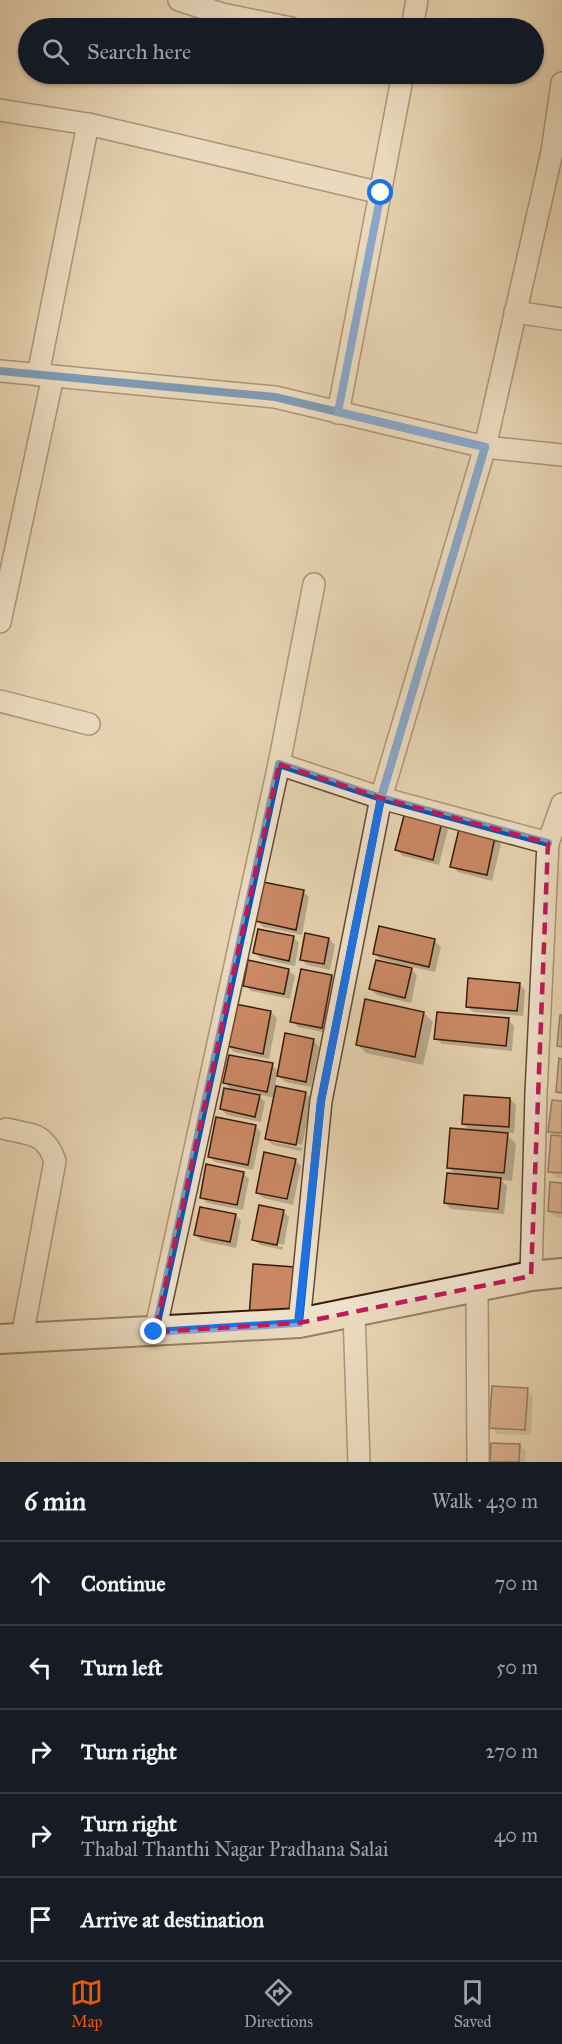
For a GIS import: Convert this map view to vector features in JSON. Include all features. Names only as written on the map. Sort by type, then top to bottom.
[{"type":"main road","points":[[11,1338],[298,1323],[531,1276],[562,1273]]},
{"type":"street","points":[[179,0],[238,18]]},
{"type":"street","points":[[414,18],[417,0]]},
{"type":"street","points":[[298,1323],[321,1101],[381,798],[485,447],[552,152],[562,83]]},
{"type":"street","points":[[338,412],[402,84]]},
{"type":"street","points":[[0,110],[88,124],[381,193]]},
{"type":"street","points":[[0,622],[88,124]]},
{"type":"street","points":[[515,312],[562,319]]},
{"type":"street","points":[[0,371],[275,398],[485,447],[562,455]]},
{"type":"street","points":[[154,1332],[279,764],[314,584]]},
{"type":"street","points":[[0,701],[89,724]]},
{"type":"street","points":[[279,764],[381,798],[548,843]]},
{"type":"street","points":[[531,1276],[548,843],[562,804]]},
{"type":"street","points":[[6,1129],[37,1136],[50,1147],[56,1161],[11,1338]]},
{"type":"street","points":[[477,1288],[477,1462]]},
{"type":"street","points":[[354,1313],[359,1462]]},
{"type":"highlighted area","points":[[279,764],[381,798],[548,843],[531,1276],[299,1323],[155,1332]]},
{"type":"building","points":[[405,812],[442,822],[433,860],[395,850]]},
{"type":"building","points":[[459,829],[495,837],[487,875],[450,867]]},
{"type":"building","points":[[263,882],[304,890],[296,930],[255,921]]},
{"type":"building","points":[[379,926],[435,939],[429,967],[373,954]]},
{"type":"building","points":[[258,929],[294,936],[289,961],[253,953]]},
{"type":"building","points":[[305,933],[329,938],[324,964],[300,960]]},
{"type":"building","points":[[248,960],[289,969],[284,994],[243,986]]},
{"type":"building","points":[[376,960],[412,968],[405,998],[369,989]]},
{"type":"building","points":[[301,969],[332,975],[322,1028],[290,1022]]},
{"type":"building","points":[[468,978],[520,983],[517,1011],[466,1007]]},
{"type":"building","points":[[365,999],[424,1012],[415,1057],[356,1045]]},
{"type":"building","points":[[235,1004],[271,1011],[263,1054],[227,1046]]},
{"type":"building","points":[[437,1012],[509,1018],[506,1046],[434,1039]]},
{"type":"building","points":[[560,1015],[562,1015],[562,1047],[557,1046]]},
{"type":"building","points":[[285,1033],[314,1039],[306,1082],[277,1076]]},
{"type":"building","points":[[229,1055],[273,1063],[267,1092],[223,1083]]},
{"type":"building","points":[[559,1058],[562,1059],[562,1093],[556,1092]]},
{"type":"building","points":[[276,1086],[306,1092],[296,1145],[265,1139]]},
{"type":"building","points":[[224,1088],[260,1095],[255,1117],[220,1109]]},
{"type":"building","points":[[464,1095],[510,1098],[509,1127],[462,1124]]},
{"type":"building","points":[[552,1100],[562,1101],[562,1133],[548,1132]]},
{"type":"building","points":[[216,1117],[256,1125],[248,1165],[208,1157]]},
{"type":"building","points":[[450,1128],[508,1133],[504,1173],[447,1168]]},
{"type":"building","points":[[551,1135],[562,1136],[562,1173],[548,1172]]},
{"type":"building","points":[[264,1152],[296,1159],[287,1199],[256,1193]]},
{"type":"building","points":[[206,1164],[244,1172],[237,1205],[200,1198]]},
{"type":"building","points":[[447,1173],[501,1178],[498,1209],[444,1203]]},
{"type":"building","points":[[550,1182],[562,1183],[562,1213],[548,1211]]},
{"type":"building","points":[[259,1205],[284,1210],[277,1245],[252,1240]]},
{"type":"building","points":[[200,1207],[236,1214],[230,1242],[194,1235]]},
{"type":"building","points":[[253,1264],[295,1267],[291,1320],[249,1317]]},
{"type":"building","points":[[492,1386],[528,1388],[525,1430],[489,1428]]},
{"type":"building","points":[[491,1443],[520,1444],[519,1462],[490,1462]]},
{"type":"cycle path","points":[[0,371],[275,397],[485,447],[381,798],[321,1101],[299,1323]]},
{"type":"cycle path","points":[[155,1332],[279,764],[381,798],[548,843]]},
{"type":"route","points":[[154,1332],[298,1323],[321,1101],[381,798],[485,447],[338,412],[381,193]]}]
